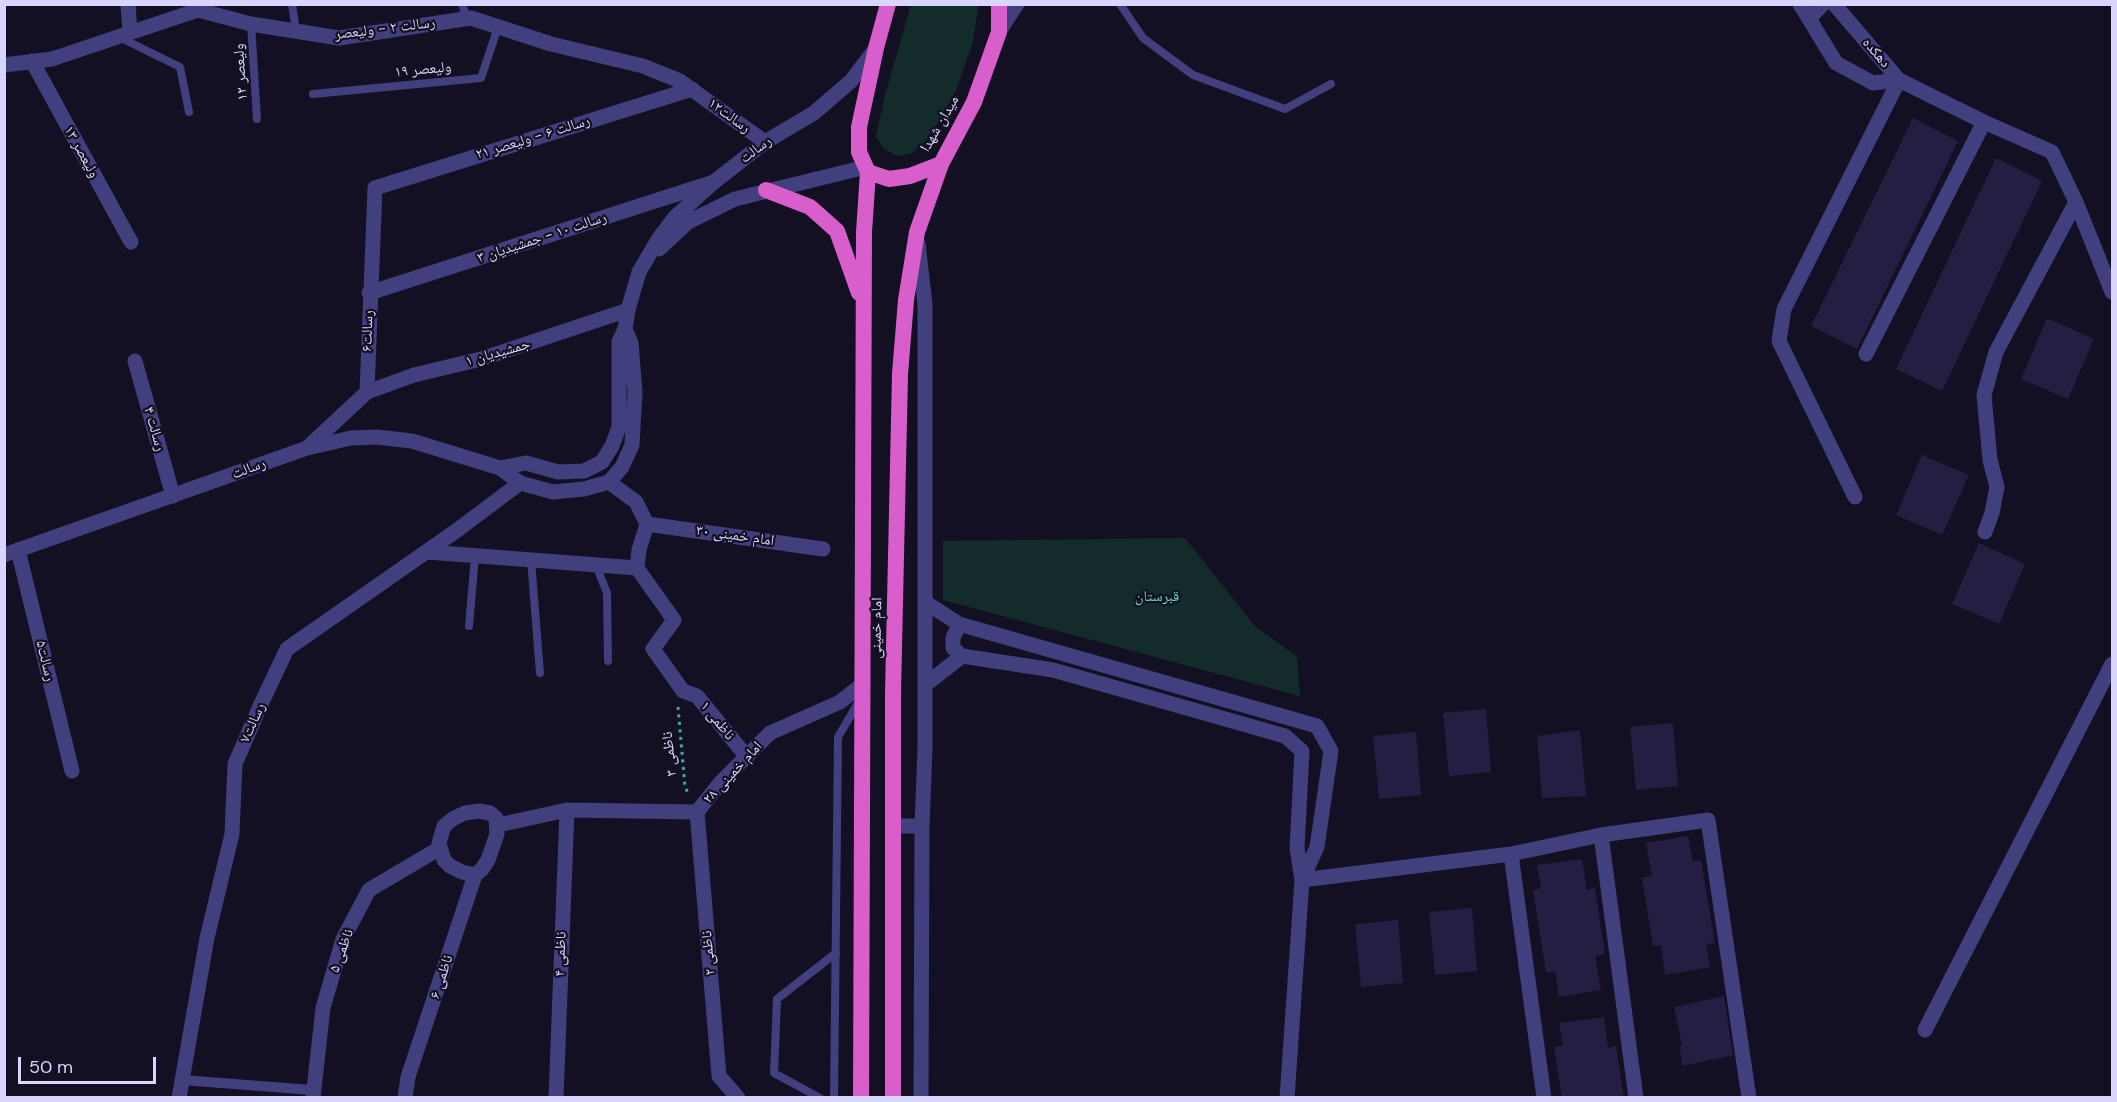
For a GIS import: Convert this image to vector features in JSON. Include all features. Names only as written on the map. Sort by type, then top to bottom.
[{"type":"highway","name":"میدان شهدا","points":[[867,169],[889,178],[910,176],[941,164],[974,102],[999,32],[999,4]]},
{"type":"highway","points":[[867,169],[859,152],[859,128],[883,8]]},
{"type":"highway","name":"امام خمینی","points":[[893,1098],[893,693],[900,374],[906,300],[917,232],[941,164]]},
{"type":"highway","name":"امام خمینی","points":[[861,1098],[863,304],[867,169]]},
{"type":"highway","points":[[766,190],[810,207],[837,231],[863,304]]},
{"type":"street","points":[[124,34],[128,4]]},
{"type":"street","points":[[999,32],[1017,4]]},
{"type":"street","name":"دهکده","points":[[1800,4],[1836,63],[1873,83],[1899,80]]},
{"type":"street","points":[[1809,20],[1823,4]]},
{"type":"street","name":"دهکده","points":[[1833,4],[1899,80]]},
{"type":"street","name":"رسالت ۲ - ولیعصر","points":[[4,65],[52,59],[205,7],[251,24],[339,38],[464,12],[471,18],[551,44],[643,66],[680,81],[692,89]]},
{"type":"street","name":"رسالت","points":[[500,468],[526,463],[558,472],[584,471],[602,462],[612,446],[619,427],[619,342],[625,329],[639,272],[659,238],[675,217],[714,182],[765,142],[814,113],[851,81],[876,48]]},
{"type":"street","name":"ولیعصر ۱۳","points":[[32,61],[131,242]]},
{"type":"street","points":[[1855,497],[1779,341],[1784,309],[1899,80],[1984,122],[2052,152],[2076,202],[2112,292]]},
{"type":"street","name":"رسالت۱۲","points":[[692,89],[765,142]]},
{"type":"street","name":"رسالت ۶ - ولیعصر ۲۱","points":[[375,188],[692,89]]},
{"type":"street","points":[[1866,354],[1984,122]]},
{"type":"street","name":"رسالت","points":[[646,261],[688,222],[735,198],[867,169]]},
{"type":"street","name":"رسالت ۱۰ - جمشیدیان ۳","points":[[369,293],[714,182]]},
{"type":"street","name":"رسالت۶","points":[[367,392],[369,293],[375,188]]},
{"type":"street","points":[[1985,532],[1992,513],[1997,487],[1990,460],[1984,394],[1996,352],[2076,202]]},
{"type":"street","points":[[917,232],[925,304],[925,748],[922,826],[921,1098]]},
{"type":"street","name":"جمشیدیان ۱","points":[[367,392],[414,375],[481,359],[628,310]]},
{"type":"street","name":"رسالت","points":[[11,553],[307,448],[351,438],[377,437],[412,441],[500,468],[520,483],[553,492],[584,489],[609,482],[622,467],[632,445],[635,392],[631,343],[625,329]]},
{"type":"street","name":"رسالت ۴","points":[[135,361],[173,496]]},
{"type":"street","points":[[307,448],[367,392]]},
{"type":"street","points":[[609,482],[636,502],[647,524],[639,550],[637,568],[674,620],[653,649],[683,692]]},
{"type":"street","name":"رسالت۷","points":[[179,1098],[207,938],[232,834],[235,764],[287,650],[427,552],[520,483]]},
{"type":"street","name":"امام خمینی ۳۰","points":[[647,524],[823,549]]},
{"type":"street","points":[[427,552],[637,568]]},
{"type":"street","name":"رسالت۵","points":[[11,553],[72,771]]},
{"type":"street","points":[[925,602],[959,624],[1317,726],[1331,751],[1317,847],[1302,880]]},
{"type":"street","points":[[959,624],[953,638],[953,648],[963,656],[1053,670],[1285,736],[1302,751]]},
{"type":"street","points":[[925,685],[963,656]]},
{"type":"street","points":[[1925,1030],[2112,664]]},
{"type":"street","name":"امام خمینی ۲۸","points":[[697,812],[722,782],[770,733],[840,702],[863,689]]},
{"type":"street","name":"ناظمی ۱","points":[[683,692],[697,696],[747,757]]},
{"type":"street","points":[[1302,751],[1323,737]]},
{"type":"street","points":[[1287,1098],[1302,880],[1297,848],[1302,751]]},
{"type":"street","points":[[498,825],[567,810],[697,812]]},
{"type":"street","name":"ناظمی ۴","points":[[556,1098],[567,810]]},
{"type":"street","points":[[479,811],[490,813],[496,818],[498,825],[495,845],[482,869],[475,875],[462,872],[444,860],[439,836],[444,826],[465,813],[479,811]]},
{"type":"street","name":"ناظمی ۲","points":[[697,812],[719,1076],[734,1094]]},
{"type":"street","points":[[1302,880],[1511,854],[1601,835],[1708,820],[1749,1098]]},
{"type":"street","points":[[893,826],[922,826]]},
{"type":"street","points":[[1601,835],[1636,1098]]},
{"type":"street","name":"ناظمی ۵","points":[[313,1094],[323,1008],[344,939],[369,890],[440,848]]},
{"type":"street","points":[[1511,854],[1544,1098]]},
{"type":"street","name":"ناظمی ۶","points":[[405,1098],[408,1077],[475,875]]},
{"type":"street","points":[[182,1080],[313,1094]]},
{"type":"lane","points":[[292,4],[296,31]]},
{"type":"lane","points":[[1120,4],[1143,38],[1192,75],[1285,109],[1331,84]]},
{"type":"lane","name":"ولیعصر ۱۲","points":[[251,24],[257,119]]},
{"type":"lane","name":"ولیعصر ۱۹","points":[[313,94],[482,78],[498,27]]},
{"type":"lane","points":[[124,34],[180,67],[189,112]]},
{"type":"lane","points":[[469,626],[475,556]]},
{"type":"lane","points":[[531,560],[540,673]]},
{"type":"lane","points":[[596,565],[607,593],[608,661]]},
{"type":"lane","points":[[834,1098],[838,737],[863,689]]},
{"type":"lane","points":[[820,1098],[774,1073],[777,999],[836,953]]},
{"type":"path","name":"ناظمی ۳","points":[[683,692],[677,710],[685,787],[697,812]]},
{"type":"green space","points":[[977,4],[978,7],[973,42],[957,88],[931,136],[912,153],[897,156],[884,149],[876,136],[885,95],[911,5]]},
{"type":"green space","name":"قبرستان","points":[[1185,538],[1255,626],[1297,657],[1300,696],[943,600],[943,541]]},
{"type":"building","points":[[1913,118],[1958,141],[1857,349],[1811,326]]},
{"type":"building","points":[[1996,158],[2042,181],[1942,391],[1896,369]]},
{"type":"building","points":[[2047,318],[2094,339],[2068,399],[2021,379]]},
{"type":"building","points":[[1922,455],[1969,475],[1942,535],[1896,515]]},
{"type":"building","points":[[1979,543],[2025,564],[1999,624],[1952,604]]},
{"type":"building","points":[[1486,709],[1491,772],[1449,776],[1443,713]]},
{"type":"building","points":[[1673,723],[1678,786],[1636,790],[1630,727]]},
{"type":"building","points":[[1580,730],[1586,796],[1542,798],[1537,736]]},
{"type":"building","points":[[1416,732],[1421,795],[1379,799],[1373,736]]},
{"type":"building","points":[[1688,836],[1693,862],[1701,860],[1715,943],[1706,944],[1710,967],[1665,975],[1661,945],[1653,946],[1642,878],[1652,876],[1646,843]]},
{"type":"building","points":[[1582,859],[1587,890],[1595,888],[1605,954],[1595,956],[1601,990],[1559,997],[1555,972],[1546,973],[1533,890],[1541,888],[1537,865]]},
{"type":"building","points":[[1472,908],[1477,971],[1435,975],[1429,912]]},
{"type":"building","points":[[1398,920],[1403,983],[1361,987],[1355,924]]},
{"type":"building","points":[[1724,996],[1733,1055],[1683,1066],[1679,1046],[1682,1045],[1674,1007]]},
{"type":"building","points":[[1604,1017],[1608,1048],[1616,1046],[1624,1098],[1562,1098],[1554,1047],[1563,1046],[1559,1023]]}]
